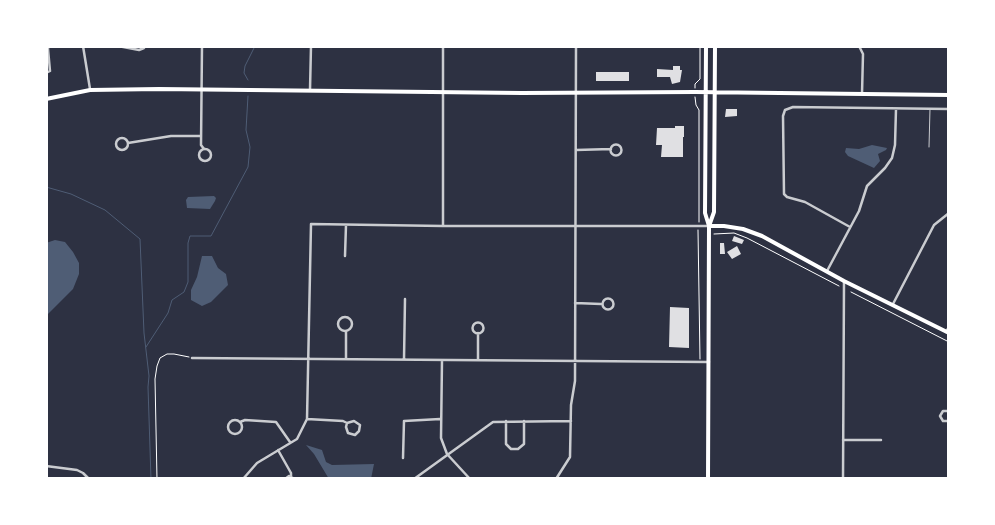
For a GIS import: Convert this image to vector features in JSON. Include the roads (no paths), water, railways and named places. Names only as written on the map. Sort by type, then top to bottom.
[{"type":"main road","points":[[706,46],[705,213],[709,226],[708,479]]},
{"type":"main road","points":[[709,226],[714,212],[715,46]]},
{"type":"main road","points":[[46,99],[90,90],[159,89],[949,95]]},
{"type":"main road","points":[[709,226],[743,229],[762,236],[844,281],[948,332]]},
{"type":"street","points":[[84,46],[90,90]]},
{"type":"street","points":[[118,46],[140,50],[145,46]]},
{"type":"street","points":[[202,46],[201,145],[212,154],[211,158],[206,161],[201,159],[199,155],[204,149]]},
{"type":"street","points":[[310,90],[311,46]]},
{"type":"street","points":[[443,46],[443,226]]},
{"type":"street","points":[[556,479],[570,457],[571,405],[575,381],[576,46]]},
{"type":"street","points":[[859,46],[863,54],[862,94]]},
{"type":"street","points":[[46,54],[49,48]]},
{"type":"street","points":[[46,73],[50,71],[49,48]]},
{"type":"street","points":[[850,227],[805,202],[787,197],[784,194],[784,112],[792,107],[949,108]]},
{"type":"street","points":[[827,272],[859,211],[867,186],[892,158],[895,145],[896,109]]},
{"type":"street","points":[[128,143],[171,136],[201,136]]},
{"type":"street","points":[[121,138],[128,143],[128,148],[125,150],[120,150],[116,146],[117,141],[121,138]]},
{"type":"street","points":[[576,150],[611,149],[612,146],[617,144],[622,150],[617,155],[612,153],[611,149]]},
{"type":"street","points":[[893,304],[934,225],[949,213]]},
{"type":"street","points":[[244,479],[257,463],[297,439],[307,419],[311,224],[709,226]]},
{"type":"street","points":[[345,256],[346,224]]},
{"type":"street","points":[[842,479],[844,281]]},
{"type":"street","points":[[608,298],[614,304],[612,308],[607,310],[602,304],[608,298]]},
{"type":"street","points":[[404,299],[404,359]]},
{"type":"street","points":[[576,303],[602,304]]},
{"type":"street","points":[[346,331],[340,329],[338,325],[342,317],[349,318],[352,322],[346,331],[346,358]]},
{"type":"street","points":[[478,322],[484,327],[478,333],[473,329],[473,325],[478,322]]},
{"type":"street","points":[[948,332],[949,326]]},
{"type":"street","points":[[478,333],[478,360]]},
{"type":"street","points":[[192,358],[709,362]]},
{"type":"street","points":[[442,360],[441,438],[447,454],[470,479]]},
{"type":"street","points":[[949,405],[948,410],[942,411],[940,416],[943,421],[949,421]]},
{"type":"street","points":[[307,419],[343,421],[347,423]]},
{"type":"street","points":[[403,458],[404,421],[441,419]]},
{"type":"street","points":[[240,422],[242,426],[240,432],[234,434],[229,431],[230,422],[235,420],[240,422],[245,420],[272,421],[276,422],[290,442]]},
{"type":"street","points":[[352,420],[357,422],[360,425],[360,431],[355,435],[348,433],[347,423],[352,420]]},
{"type":"street","points":[[414,479],[493,422],[571,420]]},
{"type":"street","points":[[506,421],[506,444],[514,449],[520,448],[524,444],[524,421]]},
{"type":"street","points":[[843,440],[881,440]]},
{"type":"street","points":[[278,450],[295,479]]},
{"type":"street","points":[[46,466],[77,470],[89,479]]},
{"type":"street","points":[[285,479],[292,476]]},
{"type":"lane","points":[[929,147],[930,108]]},
{"type":"water","points":[[872,145],[887,148],[878,154],[880,161],[874,168],[848,156],[845,152],[846,148],[859,149]]},
{"type":"water","points":[[214,196],[216,198],[210,209],[187,208],[186,200],[188,197]]},
{"type":"water","points":[[55,240],[65,242],[73,252],[79,263],[79,274],[73,289],[46,316],[46,243]]},
{"type":"water","points":[[202,256],[212,256],[218,268],[226,274],[228,285],[211,302],[202,306],[191,300],[191,290],[197,277]]},
{"type":"water","points":[[306,445],[322,450],[326,462],[332,465],[374,464],[371,479],[329,479],[314,454]]},
{"type":"waterway","points":[[248,80],[244,73],[245,66],[255,46]]},
{"type":"waterway","points":[[146,347],[168,313],[172,300],[184,292],[188,282],[188,243],[190,236],[211,236],[248,167],[250,147],[246,130],[248,96]]},
{"type":"waterway","points":[[46,187],[71,194],[105,210],[140,239],[144,333],[149,376],[151,479]]}]
